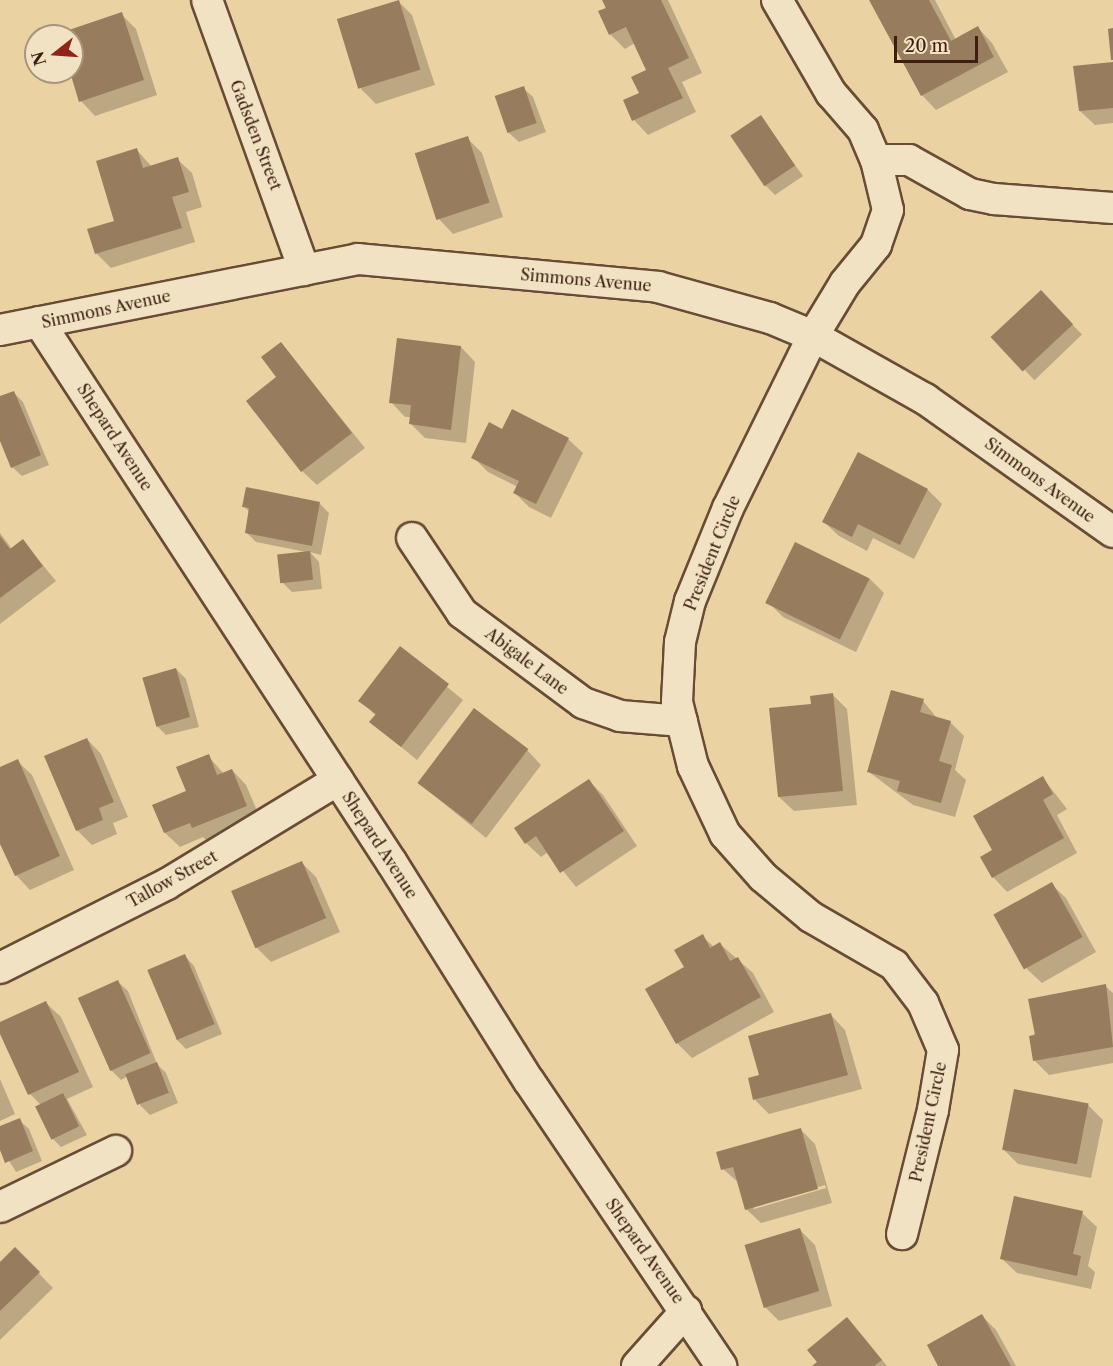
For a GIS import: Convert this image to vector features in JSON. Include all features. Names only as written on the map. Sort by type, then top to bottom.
[{"type":"street","name":"Gadsden Street","points":[[207,0],[304,270]]},
{"type":"street","name":"President Circle","points":[[777,0],[831,93],[863,130],[876,160],[888,210],[885,226],[813,336],[728,508],[690,601],[680,642],[677,702],[693,766],[725,834],[763,877],[811,917],[894,965],[923,1003],[943,1050],[933,1110],[902,1234]]},
{"type":"street","points":[[876,160],[909,160],[970,194],[994,200],[1113,208]]},
{"type":"street","name":"Simmons Avenue","points":[[0,330],[358,259],[378,259],[658,287],[770,318],[813,336],[935,406],[1113,532]]},
{"type":"street","name":"Shepard Avenue","points":[[39,322],[338,780],[637,1245],[686,1311],[721,1366]]},
{"type":"street","name":"Abigale Lane","points":[[412,538],[462,613],[583,703],[620,716],[682,721]]},
{"type":"street","name":"Tallow Street","points":[[0,968],[167,884],[338,780]]},
{"type":"street","points":[[0,1207],[116,1151]]},
{"type":"street","points":[[637,1366],[686,1311]]},
{"type":"building","points":[[399,0],[420,70],[358,89],[337,19]]},
{"type":"building","points":[[602,0],[661,0],[689,58],[668,68],[683,98],[632,121],[623,100],[639,93],[631,77],[646,70],[626,27],[609,35],[598,11],[606,8]]},
{"type":"building","points":[[869,0],[929,0],[951,41],[978,26],[994,57],[921,96]]},
{"type":"building","points":[[122,12],[144,80],[79,102],[74,84],[84,84],[84,25]]},
{"type":"building","points":[[1113,28],[1113,60],[1111,60],[1108,29]]},
{"type":"building","points":[[1113,62],[1113,108],[1079,111],[1073,66]]},
{"type":"building","points":[[524,86],[537,123],[507,133],[495,96]]},
{"type":"building","points":[[761,115],[795,166],[764,186],[730,136]]},
{"type":"building","points":[[468,136],[490,203],[436,220],[415,153]]},
{"type":"building","points":[[137,148],[143,168],[178,157],[189,192],[172,197],[182,228],[95,254],[87,229],[114,221],[96,161]]},
{"type":"building","points":[[1041,290],[1073,324],[1023,371],[991,337]]},
{"type":"building","points":[[397,338],[461,346],[451,430],[409,424],[411,405],[389,403]]},
{"type":"building","points":[[281,342],[352,433],[301,472],[246,401],[276,377],[261,357]]},
{"type":"building","points":[[14,391],[41,455],[11,468],[0,441],[0,396]]},
{"type":"building","points":[[512,409],[569,438],[536,504],[513,493],[519,481],[471,458],[489,422],[502,429]]},
{"type":"building","points":[[858,452],[928,489],[900,545],[858,524],[852,537],[822,522]]},
{"type":"building","points":[[246,487],[320,502],[312,546],[245,533],[249,508],[242,507]]},
{"type":"building","points":[[0,536],[10,549],[23,539],[43,566],[0,598]]},
{"type":"building","points":[[795,542],[870,578],[840,640],[765,603]]},
{"type":"building","points":[[310,551],[313,580],[280,583],[277,554]]},
{"type":"building","points":[[400,646],[449,684],[401,747],[369,722],[376,714],[358,701]]},
{"type":"building","points":[[176,668],[190,717],[156,727],[142,678]]},
{"type":"building","points":[[891,690],[924,699],[920,712],[951,721],[939,761],[952,765],[941,803],[897,791],[900,781],[867,772]]},
{"type":"building","points":[[833,693],[843,791],[778,797],[769,708],[811,704],[810,696]]},
{"type":"building","points":[[474,708],[528,749],[472,824],[417,783]]},
{"type":"building","points":[[87,738],[114,802],[99,808],[103,820],[76,831],[44,756]]},
{"type":"building","points":[[209,754],[217,775],[232,769],[247,806],[192,828],[190,823],[164,833],[152,805],[186,791],[176,767]]},
{"type":"building","points":[[18,759],[60,856],[15,876],[0,844],[0,767]]},
{"type":"building","points":[[1043,776],[1053,794],[1043,800],[1064,838],[992,878],[980,857],[992,850],[973,816]]},
{"type":"building","points":[[589,779],[624,831],[560,873],[536,836],[525,844],[514,828]]},
{"type":"building","points":[[302,861],[326,918],[255,948],[231,891]]},
{"type":"building","points":[[1052,882],[1083,937],[1024,970],[993,914]]},
{"type":"building","points":[[703,934],[710,948],[720,942],[730,961],[738,957],[761,997],[676,1044],[645,989],[684,967],[674,950]]},
{"type":"building","points":[[185,954],[215,1024],[177,1040],[147,970]]},
{"type":"building","points":[[118,980],[151,1053],[110,1071],[78,998]]},
{"type":"building","points":[[1106,984],[1113,1047],[1033,1061],[1029,1036],[1035,1035],[1028,999]]},
{"type":"building","points":[[46,1001],[79,1072],[28,1095],[0,1034],[0,1022]]},
{"type":"building","points":[[831,1013],[848,1075],[753,1100],[748,1078],[759,1075],[748,1036]]},
{"type":"building","points":[[157,1062],[169,1093],[137,1105],[125,1074]]},
{"type":"building","points":[[1014,1089],[1089,1104],[1077,1164],[1002,1150]]},
{"type":"building","points":[[63,1093],[79,1126],[51,1140],[35,1107]]},
{"type":"building","points":[[20,1118],[33,1151],[5,1163],[0,1150],[0,1126]]},
{"type":"building","points":[[801,1128],[818,1189],[745,1210],[733,1167],[721,1170],[716,1152]]},
{"type":"building","points":[[1014,1196],[1083,1211],[1073,1254],[1081,1256],[1077,1276],[1000,1259]]},
{"type":"building","points":[[800,1228],[819,1291],[764,1308],[745,1245]]},
{"type":"building","points":[[15,1247],[40,1272],[0,1311],[0,1262]]},
{"type":"building","points":[[982,1314],[1011,1366],[938,1366],[927,1345]]},
{"type":"building","points":[[847,1317],[882,1360],[874,1366],[812,1366],[817,1362],[807,1350]]}]
